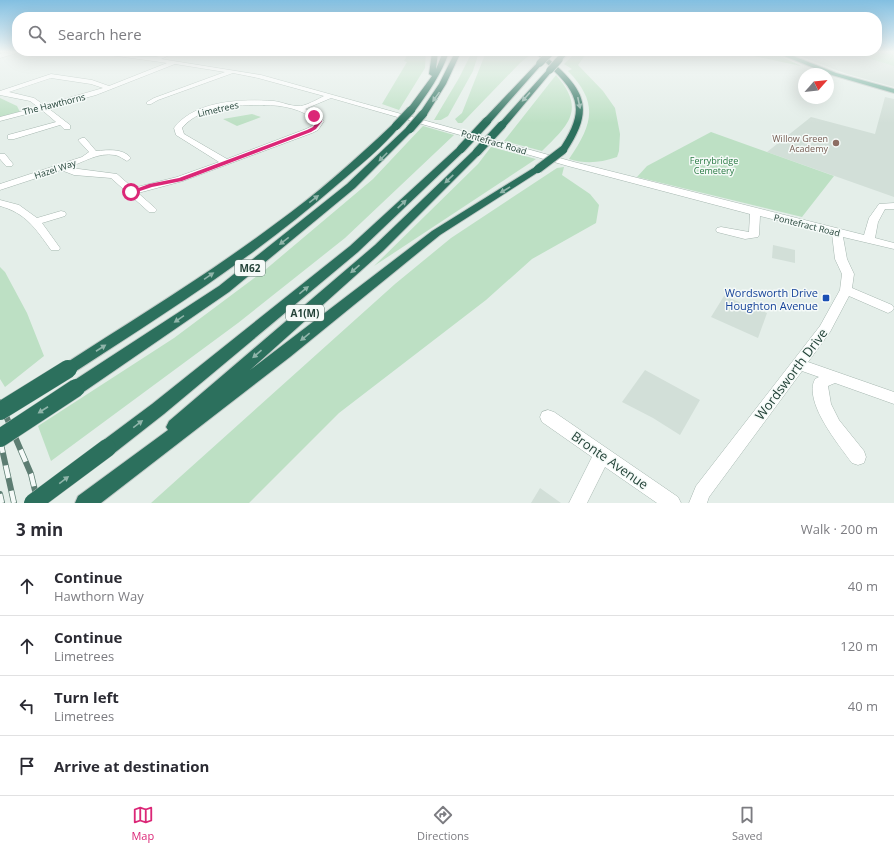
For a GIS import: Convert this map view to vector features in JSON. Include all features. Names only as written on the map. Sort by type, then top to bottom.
[{"type":"highway","points":[[429,85],[432,75]]},
{"type":"highway","name":"M62","points":[[0,410],[68,369],[169,304],[287,221],[358,163],[396,126],[411,110],[435,75]]},
{"type":"highway","name":"M62","points":[[0,438],[224,289],[351,186],[410,129],[438,95],[449,75]]},
{"type":"highway","name":"A1(M)","points":[[33,503],[158,409],[354,249],[461,149],[527,75]]},
{"type":"highway","name":"A1(M)","points":[[85,503],[128,469],[190,412],[379,248],[477,152],[545,75]]},
{"type":"highway","points":[[128,469],[285,353],[436,233],[538,170],[563,150],[570,141],[579,123],[580,107],[576,92],[563,75]]},
{"type":"main road","points":[[839,75],[894,91]]},
{"type":"street","name":"The Hawthorns","points":[[0,119],[94,94],[141,75]]},
{"type":"street","points":[[146,102],[222,75]]},
{"type":"street","name":"Pontefract Road","points":[[256,75],[570,164],[837,233],[894,246]]},
{"type":"street","points":[[1,94],[51,76],[92,82],[109,88]]},
{"type":"street","points":[[1,94],[32,99],[64,125],[10,137]]},
{"type":"street","points":[[299,109],[331,96]]},
{"type":"street","name":"Limetrees","points":[[131,192],[189,176],[226,162],[315,128],[320,121],[318,118],[299,109],[276,103],[236,104],[200,112],[183,121],[178,128],[180,135],[226,162]]},
{"type":"street","points":[[82,140],[92,154],[113,152],[124,155],[127,158]]},
{"type":"street","name":"Hazel Way","points":[[0,187],[79,162],[92,154]]},
{"type":"street","points":[[62,167],[67,171],[76,173],[107,174],[114,176],[152,210]]},
{"type":"street","points":[[0,203],[16,207],[36,222],[55,248]]},
{"type":"street","points":[[869,240],[871,226],[877,212],[882,206],[894,206]]},
{"type":"street","points":[[721,230],[745,236],[754,235],[755,212]]},
{"type":"street","points":[[36,222],[61,214]]},
{"type":"street","name":"Wordsworth Drive","points":[[698,503],[702,492],[825,329],[846,290],[848,274],[841,259],[837,233]]},
{"type":"street","points":[[846,290],[892,309]]},
{"type":"street","points":[[799,364],[894,398]]},
{"type":"street","points":[[834,377],[820,383],[824,405],[833,425],[858,457]]},
{"type":"street","name":"Bronte Avenue","points":[[548,417],[602,456],[672,503]]},
{"type":"street","points":[[578,503],[602,456]]},
{"type":"shaded area","points":[[852,75],[894,75],[894,87]]},
{"type":"shaded area","name":"Willow Green Academy","points":[[885,97],[894,99],[894,197],[767,152],[811,117],[875,134]]},
{"type":"shaded area","points":[[773,245],[795,250],[795,263],[772,258]]},
{"type":"shaded area","points":[[724,296],[767,313],[758,338],[711,317]]},
{"type":"shaded area","points":[[645,370],[700,400],[680,435],[653,418],[622,402]]},
{"type":"shaded area","points":[[540,488],[561,503],[531,503]]},
{"type":"green space","points":[[399,75],[420,75],[399,110],[382,104]]},
{"type":"green space","points":[[460,75],[471,75],[448,116],[441,120],[434,120]]},
{"type":"green space","points":[[477,75],[508,75],[462,123],[458,123],[455,119],[462,113]]},
{"type":"green space","points":[[556,75],[565,87],[572,107],[570,116],[560,133],[542,151],[504,141]]},
{"type":"green space","points":[[572,75],[588,75],[603,91],[615,108],[620,134],[619,151],[617,157],[604,161],[593,162],[581,162],[569,159],[583,135],[589,114],[585,93]]},
{"type":"green space","points":[[0,98],[17,106],[20,112],[0,117]]},
{"type":"green space","points":[[252,114],[261,117],[237,126],[223,119]]},
{"type":"green space","points":[[423,126],[454,135],[345,238],[238,323],[51,461],[38,426],[174,338],[265,270],[373,179]]},
{"type":"green space","name":"Ferrybridge Cemetery","points":[[711,132],[834,176],[802,217],[637,177],[647,166]]},
{"type":"green space","points":[[491,147],[536,159],[374,266],[478,164]]},
{"type":"green space","points":[[564,167],[562,175],[590,194],[599,205],[596,223],[532,259],[486,300],[339,413],[249,503],[151,503],[395,284],[451,238],[557,168]]},
{"type":"green space","points":[[0,267],[5,272],[27,313],[44,356],[5,387],[0,379]]},
{"type":"railway","points":[[0,402],[31,474],[38,503]]},
{"type":"railway","points":[[0,440],[14,503]]},
{"type":"railway","points":[[0,494],[2,503]]},
{"type":"place","name":"Willow Green Academy","points":[[836,143]]},
{"type":"place","name":"Wordsworth Drive Houghton Avenue","points":[[826,298]]},
{"type":"route","points":[[131,192],[180,179],[309,131],[315,128],[320,121],[314,116]]}]
